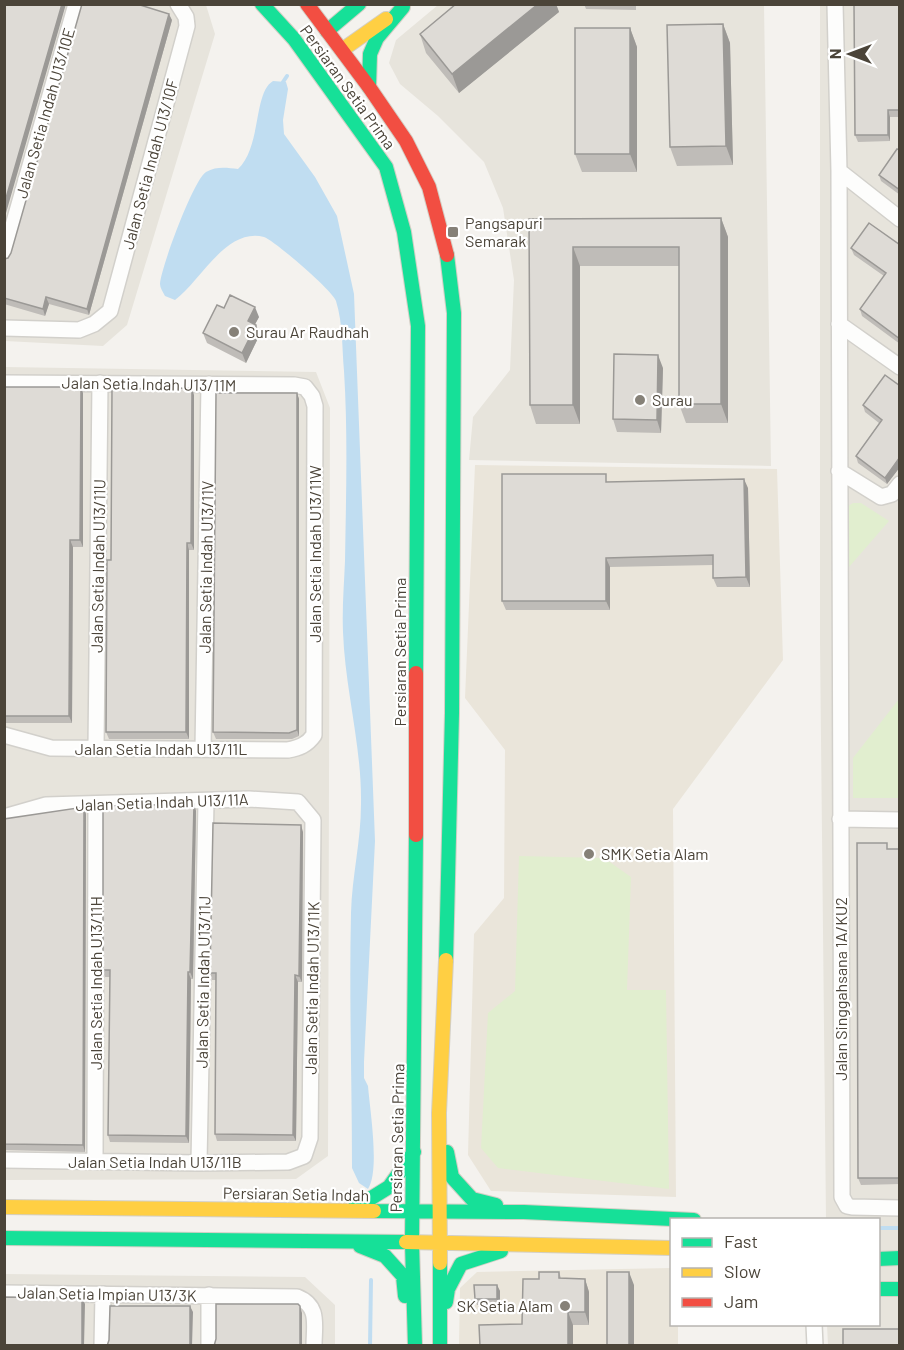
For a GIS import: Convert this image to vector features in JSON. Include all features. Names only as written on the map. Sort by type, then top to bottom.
[{"type":"street","name":"Jalan Setia Indah U13/10E","points":[[4,257],[75,4]]},
{"type":"street","name":"Persiaran Setia Prima","points":[[262,4],[294,39],[386,167],[404,232],[418,326],[413,1346]]},
{"type":"street","points":[[278,4],[320,42],[333,77],[373,134],[386,167]]},
{"type":"street","name":"Persiaran Setia Prima","points":[[307,4],[320,42],[342,50],[406,141],[429,187],[446,249],[454,313],[452,713],[447,940],[440,1113],[440,1342]]},
{"type":"street","points":[[314,4],[330,10],[349,4]]},
{"type":"street","points":[[320,42],[359,4]]},
{"type":"street","points":[[835,4],[839,171],[840,819],[900,820]]},
{"type":"street","points":[[342,50],[404,6]]},
{"type":"street","points":[[369,87],[370,54],[377,38],[404,6]]},
{"type":"street","name":"Jalan Setia Indah U13/10F","points":[[4,328],[79,330],[94,324],[110,310],[150,157],[184,43],[188,26],[182,11]]},
{"type":"street","points":[[839,171],[900,219]]},
{"type":"street","points":[[839,324],[900,368]]},
{"type":"street","name":"Jalan Setia Indah U13/11M","points":[[4,382],[294,385]]},
{"type":"street","name":"Jalan Setia Indah U13/11U","points":[[96,748],[100,383]]},
{"type":"street","name":"Jalan Setia Indah U13/11V","points":[[203,748],[209,384]]},
{"type":"street","name":"Jalan Setia Indah U13/11W","points":[[294,385],[305,387],[312,396],[315,406],[314,735]]},
{"type":"street","points":[[839,471],[881,497],[892,494],[900,484]]},
{"type":"street","name":"Jalan Setia Indah U13/11L","points":[[4,735],[51,748],[288,750],[299,748],[310,741],[314,735]]},
{"type":"street","name":"Jalan Setia Indah U13/11A","points":[[4,817],[46,805],[249,799],[298,802],[313,820]]},
{"type":"street","name":"Jalan Setia Indah U13/11J","points":[[199,1163],[206,801]]},
{"type":"street","name":"Jalan Setia Indah U13/11H","points":[[95,1162],[96,804]]},
{"type":"street","name":"Jalan Singgahsana 1A/KU2","points":[[840,819],[842,1197],[847,1206],[900,1208]]},
{"type":"street","name":"Jalan Setia Indah U13/11K","points":[[304,1156],[310,1138],[313,820]]},
{"type":"street","points":[[440,1113],[452,1177],[472,1199],[524,1212]]},
{"type":"street","points":[[351,1211],[389,1187],[414,1152]]},
{"type":"street","name":"Jalan Setia Indah U13/11B","points":[[4,1160],[288,1162],[304,1156]]},
{"type":"street","name":"Persiaran Setia Indah","points":[[4,1207],[524,1212],[670,1219]]},
{"type":"street","points":[[4,1238],[346,1241],[670,1248]]},
{"type":"street","points":[[346,1241],[385,1256],[403,1276],[413,1346]]},
{"type":"street","points":[[440,1342],[448,1289],[461,1264],[516,1246]]},
{"type":"street","points":[[880,1258],[900,1258]]},
{"type":"street","points":[[880,1289],[900,1289]]},
{"type":"street","name":"Jalan Setia Impian U13/3K","points":[[4,1293],[297,1297],[310,1305],[314,1312],[314,1346]]},
{"type":"street","points":[[102,1346],[103,1294]]},
{"type":"street","points":[[209,1295],[209,1346]]},
{"type":"street","points":[[814,1326],[814,1346]]},
{"type":"shaded area","points":[[5,5],[206,5],[215,34],[127,325],[103,346],[5,341]]},
{"type":"shaded area","points":[[438,5],[764,5],[771,466],[469,460],[473,417],[510,370],[514,280],[503,208],[484,162],[438,116],[400,84],[389,63],[396,40]]},
{"type":"shaded area","points":[[820,5],[899,5],[899,1345],[828,1345],[827,1326],[880,1326],[880,1218],[826,1218],[820,642]]},
{"type":"shaded area","points":[[5,367],[316,372],[330,408],[328,1156],[296,1179],[5,1180]]},
{"type":"shaded area","name":"SMK Setia Alam","points":[[475,465],[777,469],[783,660],[673,809],[676,1197],[491,1191],[468,1155],[474,934],[504,898],[505,750],[465,698]]},
{"type":"shaded area","name":"SK Setia Alam","points":[[670,1268],[670,1326],[678,1326],[678,1345],[459,1346],[460,1288],[477,1272]]},
{"type":"shaded area","points":[[5,1274],[305,1277],[335,1305],[335,1345],[5,1346]]},
{"type":"green space","points":[[861,503],[889,521],[849,567],[848,506]]},
{"type":"green space","points":[[899,699],[899,798],[853,798],[853,758]]},
{"type":"green space","points":[[519,856],[604,858],[631,877],[627,990],[666,990],[669,1189],[498,1168],[481,1148],[488,1013],[515,991]]},
{"type":"water","points":[[273,81],[286,82],[288,89],[283,120],[284,134],[315,177],[337,216],[354,294],[375,841],[364,1062],[374,1155],[372,1180],[368,1189],[359,1183],[352,1168],[351,913],[360,831],[361,783],[344,653],[346,442],[341,327],[338,309],[336,301],[315,277],[264,237],[250,236],[226,248],[175,300],[165,296],[160,284],[172,243],[194,190],[206,172],[218,168],[238,169],[246,159],[251,147],[262,97]]},
{"type":"building","points":[[4,4],[62,4],[4,205]]},
{"type":"building","points":[[82,4],[137,4],[169,14],[87,309],[46,297],[43,309],[4,298],[4,259],[8,258],[11,253]]},
{"type":"building","points":[[456,4],[538,4],[452,74],[420,34]]},
{"type":"building","points":[[854,4],[900,4],[900,110],[888,110],[888,135],[855,135]]},
{"type":"building","points":[[723,24],[726,146],[670,147],[667,25]]},
{"type":"building","points":[[575,28],[630,28],[630,154],[575,154]]},
{"type":"building","points":[[897,149],[900,150],[900,190],[879,175]]},
{"type":"building","points":[[721,218],[721,404],[679,404],[679,247],[573,247],[573,405],[530,405],[529,219]]},
{"type":"building","points":[[869,223],[900,245],[900,339],[860,309],[886,273],[851,248]]},
{"type":"building","name":"Surau Ar Raudhah","points":[[230,295],[255,307],[248,321],[256,325],[242,353],[203,333],[217,305],[224,308]]},
{"type":"building","name":"Surau","points":[[614,354],[658,355],[657,420],[613,419]]},
{"type":"building","points":[[885,375],[900,386],[900,457],[885,478],[856,456],[882,420],[863,405]]},
{"type":"building","points":[[4,387],[81,387],[80,540],[70,540],[69,716],[4,716]]},
{"type":"building","points":[[192,388],[191,543],[187,543],[186,732],[106,732],[107,560],[111,560],[112,389]]},
{"type":"building","points":[[216,393],[297,393],[297,730],[289,733],[213,732]]},
{"type":"building","points":[[502,474],[606,474],[606,482],[744,479],[746,577],[713,578],[713,555],[606,558],[606,601],[502,601]]},
{"type":"building","points":[[194,804],[190,972],[188,972],[186,1136],[108,1135],[110,970],[103,970],[103,806]]},
{"type":"building","points":[[84,807],[83,1145],[4,1144],[4,819]]},
{"type":"building","points":[[213,823],[301,825],[299,976],[295,975],[293,1135],[215,1134],[216,973],[210,973]]},
{"type":"building","points":[[857,843],[887,843],[887,849],[900,849],[900,1178],[858,1178]]},
{"type":"building","points":[[539,1272],[559,1272],[559,1278],[585,1279],[585,1312],[568,1312],[568,1345],[581,1346],[480,1346],[479,1325],[522,1324],[523,1279],[539,1279]]},
{"type":"building","points":[[607,1272],[629,1272],[629,1346],[607,1346]]},
{"type":"building","points":[[474,1285],[497,1285],[497,1299],[475,1299]]},
{"type":"building","points":[[4,1297],[82,1298],[82,1346],[4,1346]]},
{"type":"building","points":[[216,1304],[298,1304],[300,1306],[300,1346],[214,1346]]},
{"type":"building","points":[[110,1306],[190,1306],[190,1346],[107,1346]]},
{"type":"building","points":[[843,1329],[900,1329],[900,1346],[843,1346]]},
{"type":"waterway","points":[[283,82],[287,76]]},
{"type":"waterway","points":[[880,1228],[900,1228]]},
{"type":"waterway","points":[[370,1346],[371,1280]]},
{"type":"traffic: fast","points":[[262,4],[294,39],[386,167],[404,232],[418,326],[416,673]]},
{"type":"traffic: fast","points":[[327,31],[359,4]]},
{"type":"traffic: fast","points":[[369,87],[370,54],[377,38],[403,7]]},
{"type":"traffic: fast","points":[[446,960],[452,713],[454,313],[447,255]]},
{"type":"traffic: fast","points":[[415,1346],[412,1243],[416,835]]},
{"type":"traffic: fast","points":[[352,1210],[389,1187],[414,1152]]},
{"type":"traffic: fast","points":[[447,1152],[452,1177],[472,1199],[496,1205]]},
{"type":"traffic: fast","points":[[374,1211],[524,1212],[670,1219]]},
{"type":"traffic: fast","points":[[4,1238],[406,1242]]},
{"type":"traffic: fast","points":[[360,1246],[385,1256],[403,1276],[405,1296]]},
{"type":"traffic: fast","points":[[446,1302],[448,1289],[461,1264],[501,1251]]},
{"type":"traffic: fast","points":[[880,1259],[900,1258]]},
{"type":"traffic: fast","points":[[440,1263],[440,1346]]},
{"type":"traffic: fast","points":[[880,1289],[900,1289]]},
{"type":"traffic: slow","points":[[342,50],[386,19]]},
{"type":"traffic: slow","points":[[440,1263],[439,1113],[446,960]]},
{"type":"traffic: slow","points":[[4,1207],[374,1211]]},
{"type":"traffic: slow","points":[[406,1242],[670,1248]]},
{"type":"traffic: jam","points":[[307,4],[406,141],[429,187],[447,255]]},
{"type":"traffic: jam","points":[[416,673],[416,835]]},
{"type":"place","name":"Pangsapuri Semarak","points":[[453,232]]},
{"type":"place","name":"Surau Ar Raudhah","points":[[234,332]]},
{"type":"place","name":"Surau","points":[[640,400]]},
{"type":"place","name":"SMK Setia Alam","points":[[589,854]]},
{"type":"place","name":"SK Setia Alam","points":[[565,1306]]}]
